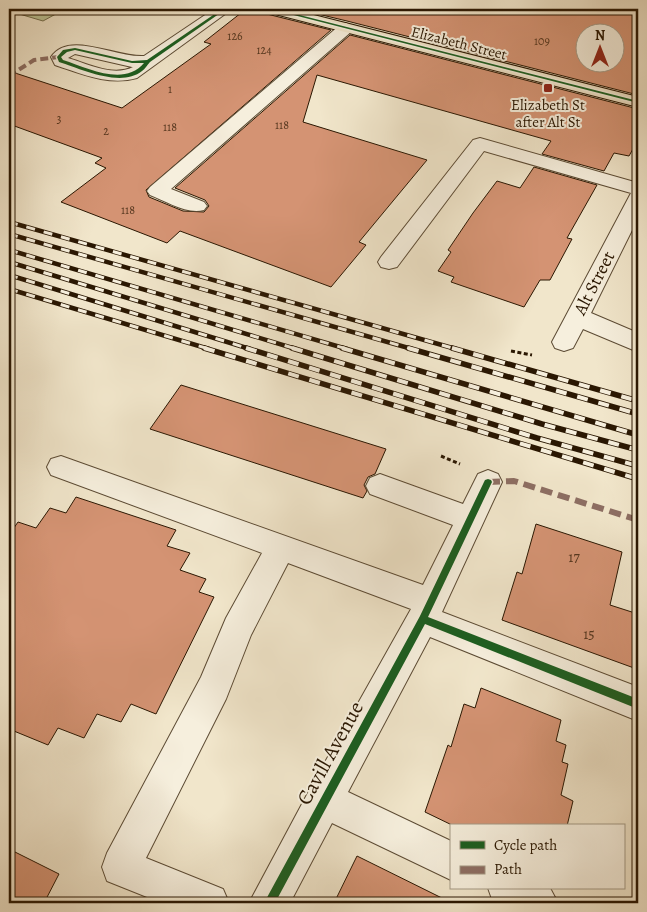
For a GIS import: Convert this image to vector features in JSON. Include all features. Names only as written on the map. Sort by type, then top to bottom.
[{"type":"main road","name":"Elizabeth Street","points":[[272,9],[638,102]]},
{"type":"street","points":[[148,61],[224,9]]},
{"type":"street","points":[[197,206],[157,191],[346,28]]},
{"type":"street","points":[[389,262],[480,144],[638,189]]},
{"type":"street","name":"Alt Street","points":[[564,342],[638,198]]},
{"type":"street","points":[[577,317],[638,343]]},
{"type":"street","points":[[61,467],[281,548],[427,610],[638,704]]},
{"type":"street","name":"Cavill Avenue","points":[[269,903],[427,610],[488,482]]},
{"type":"street","points":[[380,486],[470,519]]},
{"type":"street","points":[[208,903],[121,867],[214,687],[237,629],[281,548]]},
{"type":"street","name":"Cavill Avenue","points":[[324,800],[450,861]]},
{"type":"street","points":[[511,890],[538,903]]},
{"type":"path","points":[[511,350],[532,356]]},
{"type":"path","points":[[441,456],[460,464]]},
{"type":"green space","points":[[24,9],[65,9],[43,21],[16,13]]},
{"type":"building","points":[[246,9],[262,9],[267,14],[331,30],[146,190],[149,197],[183,211],[204,212],[209,206],[205,200],[175,188],[350,35],[638,109],[638,140],[629,156],[614,153],[604,171],[542,154],[551,141],[317,75],[303,122],[427,160],[359,242],[366,245],[331,287],[180,231],[167,243],[61,202],[106,168],[95,163],[102,158],[9,124],[9,71],[122,108],[211,44],[204,42]]},
{"type":"building","points":[[297,9],[638,9],[638,95],[347,21]]},
{"type":"building","points":[[534,167],[597,185],[567,238],[572,239],[550,280],[540,280],[524,307],[451,282],[454,277],[438,271],[451,252],[448,250],[473,213],[497,181],[520,188]]},
{"type":"building","points":[[181,385],[386,449],[375,474],[368,477],[364,485],[367,491],[363,498],[150,429]]},
{"type":"building","points":[[76,497],[176,530],[167,546],[190,553],[180,570],[206,579],[199,592],[214,597],[156,714],[131,704],[121,722],[97,714],[84,738],[58,728],[48,745],[9,729],[9,535],[18,522],[36,528],[50,508],[66,513]]},
{"type":"building","points":[[536,524],[622,552],[610,605],[638,614],[638,647],[634,668],[502,620],[517,572],[522,574]]},
{"type":"building","points":[[481,688],[561,720],[556,741],[566,745],[562,762],[568,764],[561,795],[573,801],[567,824],[450,824],[425,812],[448,745],[451,747],[464,704],[475,708]]},
{"type":"building","points":[[9,849],[59,874],[44,903],[9,903]]},
{"type":"building","points":[[357,856],[452,903],[334,903]]},
{"type":"railway","points":[[9,222],[456,349]]},
{"type":"railway","points":[[9,234],[412,349]]},
{"type":"railway","points":[[9,250],[347,349]]},
{"type":"railway","points":[[9,262],[296,349]]},
{"type":"railway","points":[[9,275],[250,349]]},
{"type":"railway","points":[[9,289],[209,349]]},
{"type":"railway","points":[[204,348],[638,479]]},
{"type":"railway","points":[[246,348],[537,438],[638,466]]},
{"type":"railway","points":[[292,348],[542,424],[638,450]]},
{"type":"railway","points":[[342,348],[638,435]]},
{"type":"railway","points":[[408,348],[638,414]]},
{"type":"railway","points":[[452,348],[638,401]]},
{"type":"marked path","points":[[9,76],[34,60],[59,57]]},
{"type":"marked path","points":[[488,482],[514,481],[638,520]]},
{"type":"cycle path","points":[[148,61],[132,62],[75,49],[65,51],[59,57],[61,61],[95,72],[108,75],[131,75],[140,70],[148,61],[224,9]]},
{"type":"cycle path","points":[[272,9],[638,102]]},
{"type":"cycle path","points":[[269,903],[423,619],[488,482]]},
{"type":"cycle path","points":[[423,619],[638,704]]},
{"type":"place","name":"Elizabeth St after Alt St","points":[[548,88]]}]
